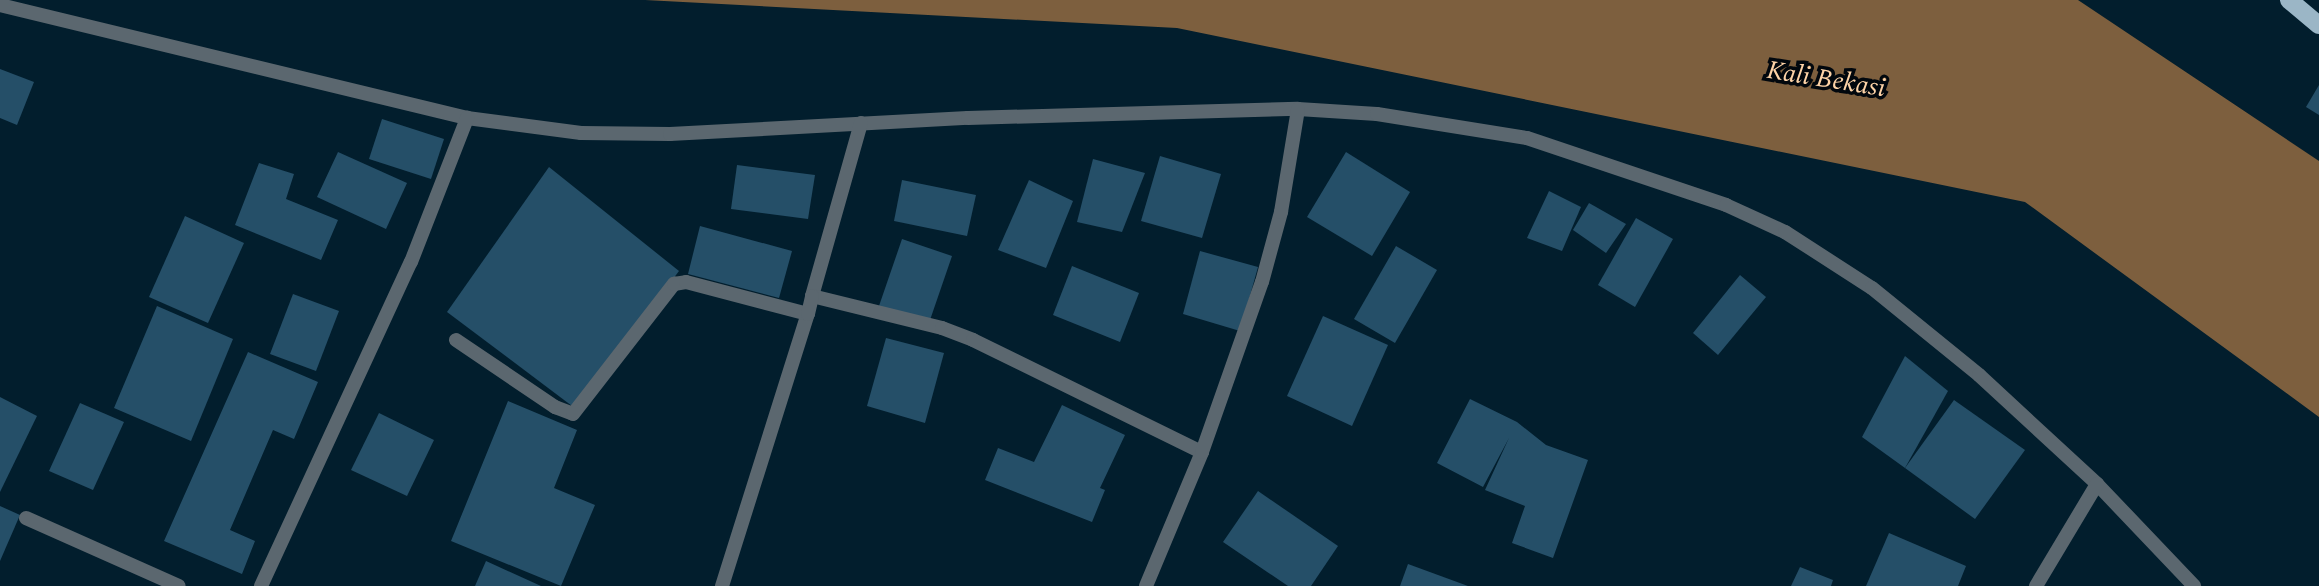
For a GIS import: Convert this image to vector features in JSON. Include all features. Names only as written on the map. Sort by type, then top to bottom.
[{"type":"main road","points":[[2289,0],[2319,25]]},
{"type":"street","points":[[0,5],[467,118],[607,134],[1298,109],[1377,114],[1527,138],[1726,205],[1785,232],[1872,288],[1947,349],[2097,484],[2194,586]]},
{"type":"street","points":[[1146,586],[1202,452],[1262,282],[1281,212],[1298,109]]},
{"type":"street","points":[[261,586],[411,262],[467,118]]},
{"type":"street","points":[[722,586],[808,314],[860,123]]},
{"type":"street","points":[[456,340],[555,407],[573,414],[674,284],[686,282],[808,314]]},
{"type":"street","points":[[812,296],[931,325],[973,340],[1202,452]]},
{"type":"street","points":[[2036,586],[2097,484]]},
{"type":"street","points":[[26,519],[179,586]]},
{"type":"water","name":"Kali Bekasi","points":[[645,0],[2078,0],[2319,161],[2319,417],[2025,202],[1177,28]]},
{"type":"building","points":[[0,69],[34,82],[17,125],[0,118]]},
{"type":"building","points":[[2319,85],[2319,115],[2306,107]]},
{"type":"building","points":[[382,119],[444,139],[431,179],[369,159]]},
{"type":"building","points":[[338,152],[407,183],[386,229],[317,197]]},
{"type":"building","points":[[1346,152],[1410,192],[1372,256],[1307,217]]},
{"type":"building","points":[[1160,156],[1221,174],[1202,238],[1141,221]]},
{"type":"building","points":[[1093,159],[1145,173],[1122,232],[1077,222]]},
{"type":"building","points":[[259,163],[294,174],[286,199],[338,220],[321,260],[235,225]]},
{"type":"building","points":[[737,165],[815,175],[808,219],[731,209]]},
{"type":"building","points":[[549,167],[679,271],[576,409],[447,312]]},
{"type":"building","points":[[902,180],[976,195],[967,236],[894,221]]},
{"type":"building","points":[[1029,180],[1073,201],[1046,268],[998,250]]},
{"type":"building","points":[[1549,191],[1581,207],[1562,251],[1527,238]]},
{"type":"building","points":[[1589,203],[1626,224],[1606,253],[1573,230]]},
{"type":"building","points":[[185,216],[244,243],[208,323],[149,297]]},
{"type":"building","points":[[1636,218],[1673,239],[1635,307],[1598,285]]},
{"type":"building","points":[[700,226],[792,251],[779,298],[688,274]]},
{"type":"building","points":[[902,239],[952,256],[929,323],[879,306]]},
{"type":"building","points":[[1396,246],[1437,270],[1395,343],[1354,319]]},
{"type":"building","points":[[1200,251],[1258,267],[1240,331],[1183,314]]},
{"type":"building","points":[[1072,266],[1139,293],[1120,342],[1053,315]]},
{"type":"building","points":[[1740,275],[1766,297],[1718,355],[1693,333]]},
{"type":"building","points":[[293,294],[339,311],[316,371],[270,354]]},
{"type":"building","points":[[157,306],[233,339],[191,441],[114,408]]},
{"type":"building","points":[[1323,316],[1388,345],[1352,426],[1287,396]]},
{"type":"building","points":[[886,338],[944,353],[925,423],[867,406]]},
{"type":"building","points":[[248,352],[318,382],[294,439],[273,430],[230,530],[255,541],[242,574],[164,541]]},
{"type":"building","points":[[1905,356],[1948,391],[1905,468],[1862,437]]},
{"type":"building","points":[[0,397],[37,416],[0,492]]},
{"type":"building","points":[[1470,399],[1517,422],[1546,445],[1588,460],[1553,558],[1512,543],[1525,506],[1485,490],[1509,438],[1483,487],[1437,463]]},
{"type":"building","points":[[1954,400],[2025,450],[1975,519],[1905,468]]},
{"type":"building","points":[[508,401],[577,430],[554,488],[595,505],[561,586],[451,541]]},
{"type":"building","points":[[80,403],[124,422],[93,490],[49,471]]},
{"type":"building","points":[[1062,405],[1125,435],[1100,488],[1105,490],[1092,522],[985,480],[998,448],[1034,462]]},
{"type":"building","points":[[379,413],[434,440],[407,496],[351,470]]},
{"type":"building","points":[[1258,491],[1338,546],[1311,586],[1288,586],[1223,542]]},
{"type":"building","points":[[0,506],[20,515],[0,561]]},
{"type":"building","points":[[1889,533],[1966,566],[1958,586],[1866,586]]},
{"type":"building","points":[[486,561],[541,586],[475,586]]},
{"type":"building","points":[[1408,564],[1468,586],[1400,586]]},
{"type":"building","points":[[1800,567],[1833,580],[1831,586],[1791,586]]}]
